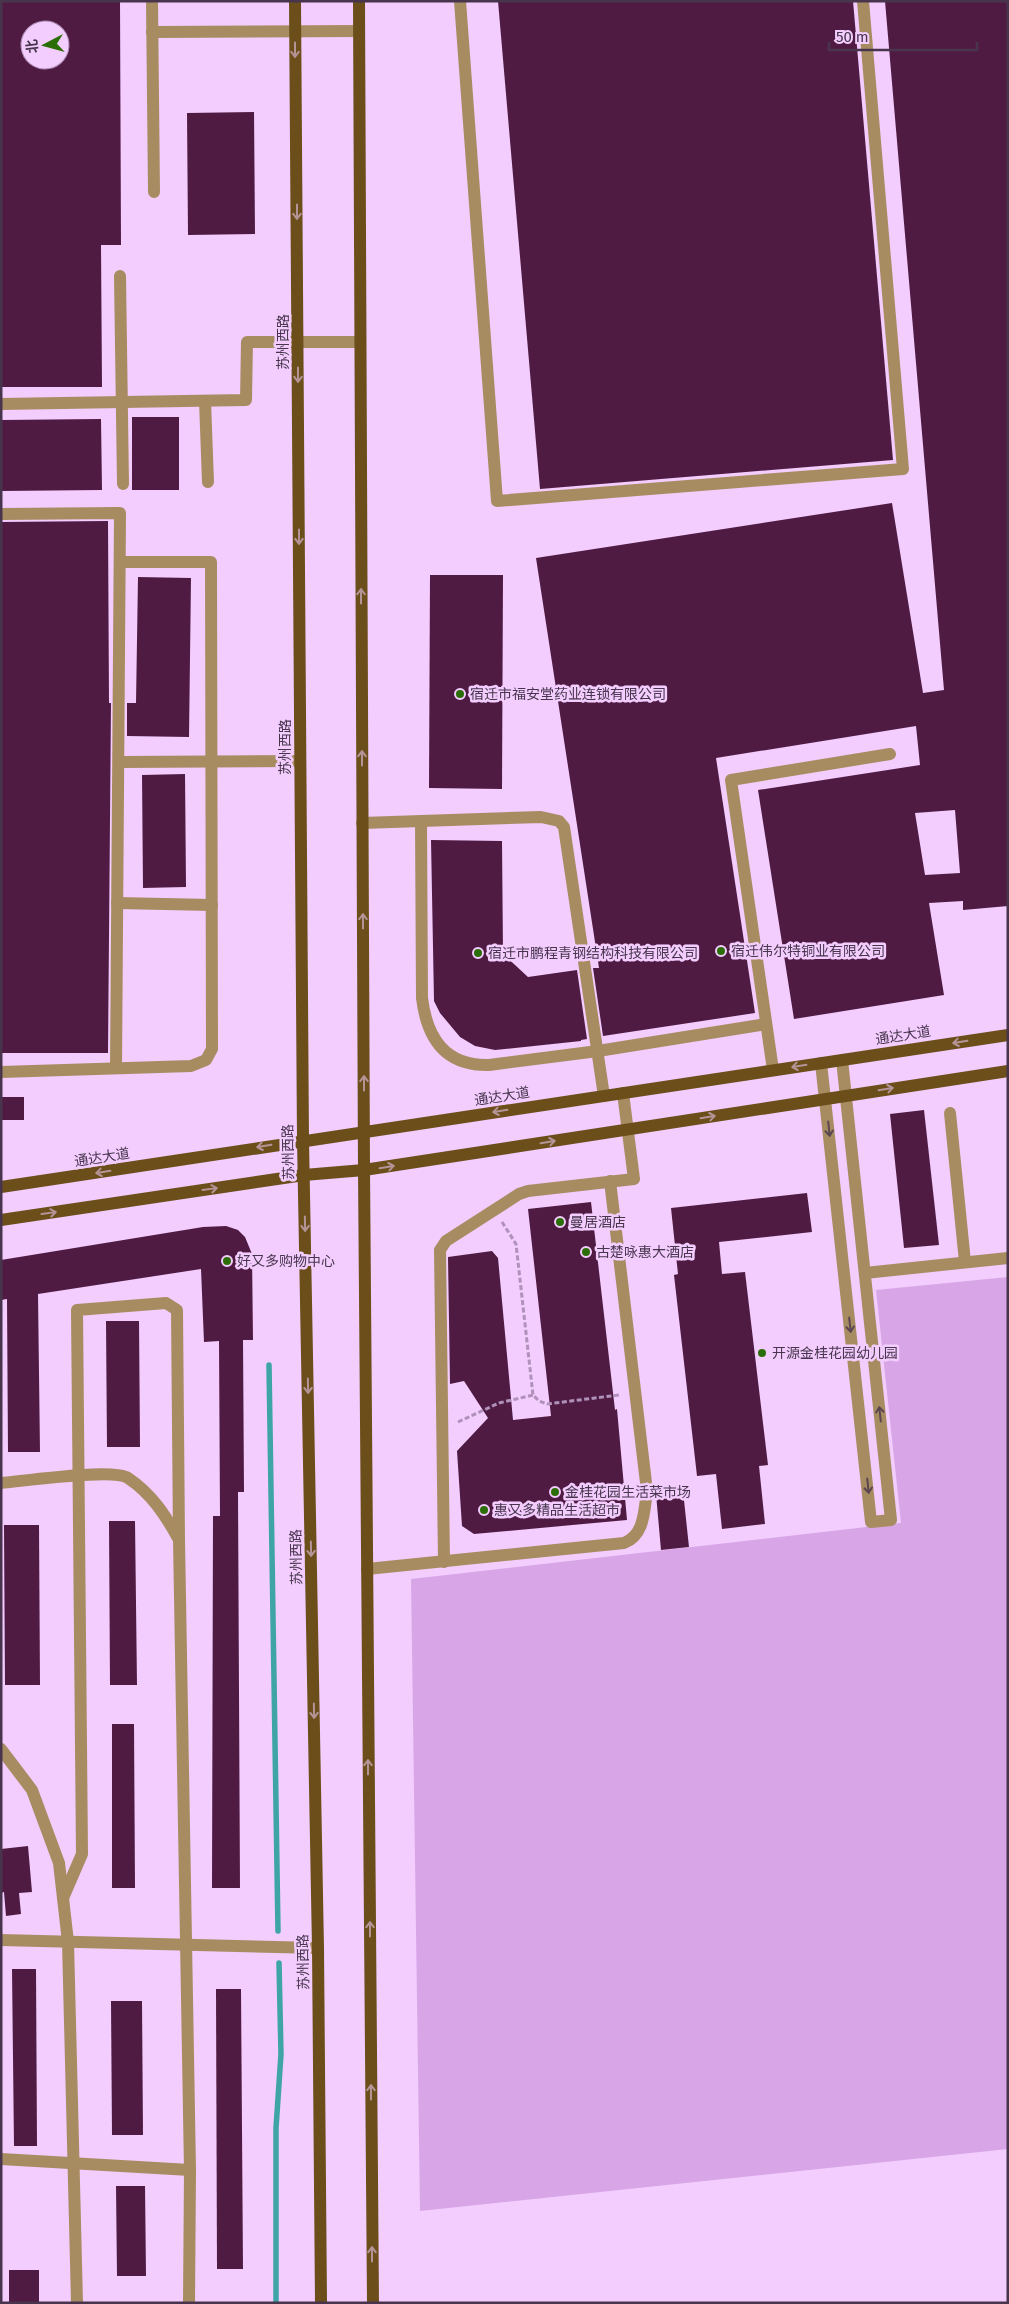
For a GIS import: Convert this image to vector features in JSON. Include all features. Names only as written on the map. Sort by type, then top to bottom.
[{"type":"main road","name":"苏州西路","points":[[295,1],[303,1140],[318,1948],[321,2303]]},
{"type":"main road","points":[[359,1],[364,1170],[373,2303]]},
{"type":"main road","name":"通达大道","points":[[1,1187],[1008,1035]]},
{"type":"main road","points":[[1,1220],[304,1175],[364,1170],[1008,1070]]},
{"type":"street","points":[[152,1],[154,192]]},
{"type":"street","points":[[460,1],[497,501],[903,470],[863,1]]},
{"type":"street","points":[[152,32],[359,30]]},
{"type":"street","points":[[120,276],[123,484]]},
{"type":"street","points":[[1,404],[246,400],[247,342],[360,342]]},
{"type":"street","points":[[205,401],[208,482]]},
{"type":"street","points":[[1,514],[120,513],[116,1068]]},
{"type":"street","points":[[1,1072],[190,1066],[206,1060],[212,1049],[210,562],[120,562]]},
{"type":"street","points":[[773,1070],[731,780],[890,754]]},
{"type":"street","points":[[119,762],[300,761]]},
{"type":"street","points":[[362,823],[541,817],[559,821],[564,827],[604,1096]]},
{"type":"street","points":[[421,821],[422,998],[424,1015],[435,1040],[445,1052],[472,1066],[489,1066],[598,1051],[766,1024]]},
{"type":"street","points":[[117,904],[212,904]]},
{"type":"street","points":[[822,1063],[871,1522],[891,1520],[842,1060]]},
{"type":"street","points":[[444,1562],[440,1250],[446,1241],[528,1191],[634,1179],[624,1093]]},
{"type":"street","points":[[950,1113],[966,1262]]},
{"type":"street","points":[[367,1569],[624,1544],[631,1540],[643,1521],[646,1491],[610,1181]]},
{"type":"street","points":[[865,1273],[1008,1258]]},
{"type":"street","points":[[846,1291],[867,1289]]},
{"type":"street","points":[[63,1898],[82,1854],[77,1310],[166,1304],[177,1310],[190,2170],[189,2303]]},
{"type":"street","points":[[853,1356],[874,1354]]},
{"type":"street","points":[[1,1483],[100,1474],[127,1477],[160,1507],[179,1540]]},
{"type":"street","points":[[1,1749],[32,1790],[59,1863],[68,1942],[77,2303]]},
{"type":"street","points":[[1,1940],[318,1948]]},
{"type":"street","points":[[1,2159],[190,2170]]},
{"type":"path","points":[[494,1210],[516,1244],[533,1396],[538,1402],[547,1404],[635,1394]]},
{"type":"path","points":[[442,1429],[499,1404],[533,1396]]},
{"type":"shaded area","points":[[1008,1277],[1008,2149],[420,2211],[411,1579],[901,1523],[876,1290]]},
{"type":"building","points":[[1,1],[120,1],[121,245],[101,245],[102,387],[1,387]]},
{"type":"building","points":[[498,1],[853,1],[893,460],[540,489]]},
{"type":"building","points":[[885,1],[1008,1],[1008,906],[963,910],[963,901],[929,903],[944,995],[794,1019],[758,790],[920,765],[916,726],[716,758],[755,1013],[603,1036],[593,968],[599,968],[536,558],[892,503],[923,693],[944,690]],"holes":[[[955,810],[960,873],[925,875],[915,813]]]},
{"type":"building","points":[[254,112],[255,234],[188,235],[187,113]]},
{"type":"building","points":[[132,417],[179,417],[179,490],[132,490]]},
{"type":"building","points":[[101,419],[102,490],[1,491],[1,420]]},
{"type":"building","points":[[108,521],[109,703],[111,703],[108,1053],[1,1053],[1,522]]},
{"type":"building","points":[[430,575],[503,575],[502,789],[429,788]]},
{"type":"building","points":[[138,577],[191,578],[189,737],[127,736],[127,703],[136,703]]},
{"type":"building","points":[[185,774],[186,887],[143,888],[142,775]]},
{"type":"building","points":[[431,840],[502,841],[503,954],[528,977],[577,970],[587,1039],[495,1050],[475,1046],[460,1037],[440,1013],[434,1001]]},
{"type":"building","points":[[1,1097],[24,1097],[24,1120],[1,1120]]},
{"type":"building","points":[[924,1110],[939,1245],[904,1248],[890,1114]]},
{"type":"building","points":[[807,1193],[812,1232],[719,1242],[722,1274],[745,1272],[768,1465],[759,1466],[765,1524],[722,1529],[716,1474],[697,1476],[674,1275],[678,1274],[671,1208]]},
{"type":"building","points":[[591,1202],[615,1410],[617,1409],[627,1520],[474,1534],[462,1526],[457,1451],[488,1418],[464,1381],[450,1384],[448,1257],[492,1251],[498,1258],[513,1420],[551,1416],[528,1209]]},
{"type":"building","points":[[226,1226],[238,1230],[245,1237],[252,1254],[253,1340],[243,1340],[244,1492],[238,1492],[240,1888],[212,1888],[213,1516],[220,1516],[219,1341],[204,1342],[201,1269],[38,1294],[40,1452],[8,1452],[7,1299],[1,1300],[1,1260],[203,1227]]},
{"type":"building","points":[[106,1321],[139,1321],[140,1447],[107,1447]]},
{"type":"building","points":[[683,1491],[689,1547],[661,1550],[656,1494]]},
{"type":"building","points":[[109,1521],[135,1521],[137,1685],[110,1685]]},
{"type":"building","points":[[4,1525],[39,1525],[40,1685],[5,1685]]},
{"type":"building","points":[[112,1724],[134,1724],[135,1888],[112,1888]]},
{"type":"building","points":[[28,1846],[32,1892],[19,1893],[21,1914],[6,1916],[4,1892],[1,1893],[1,1849]]},
{"type":"building","points":[[12,1969],[36,1969],[37,2146],[14,2146]]},
{"type":"building","points":[[216,1989],[241,1989],[243,2269],[217,2269]]},
{"type":"building","points":[[111,2001],[142,2001],[143,2135],[112,2135]]},
{"type":"building","points":[[116,2186],[145,2186],[146,2276],[117,2276]]},
{"type":"building","points":[[9,2270],[39,2270],[39,2303],[9,2303]]},
{"type":"waterway","points":[[269,1365],[278,1931]]},
{"type":"waterway","points":[[276,2303],[276,2128],[281,2054],[279,1963]]},
{"type":"place","name":"宿迁市福安堂药业连锁有限公司","points":[[460,694]]},
{"type":"place","name":"宿迁伟尔特铜业有限公司","points":[[721,951]]},
{"type":"place","name":"宿迁市鹏程青钢结构科技有限公司","points":[[478,953]]},
{"type":"place","name":"曼居酒店","points":[[560,1222]]},
{"type":"place","name":"古楚咏惠大酒店","points":[[586,1252]]},
{"type":"place","name":"好又多购物中心","points":[[227,1261]]},
{"type":"place","name":"开源金桂花园幼儿园","points":[[762,1353]]},
{"type":"place","name":"金桂花园生活菜市场","points":[[555,1492]]},
{"type":"place","name":"惠又多精品生活超市","points":[[484,1510]]}]
